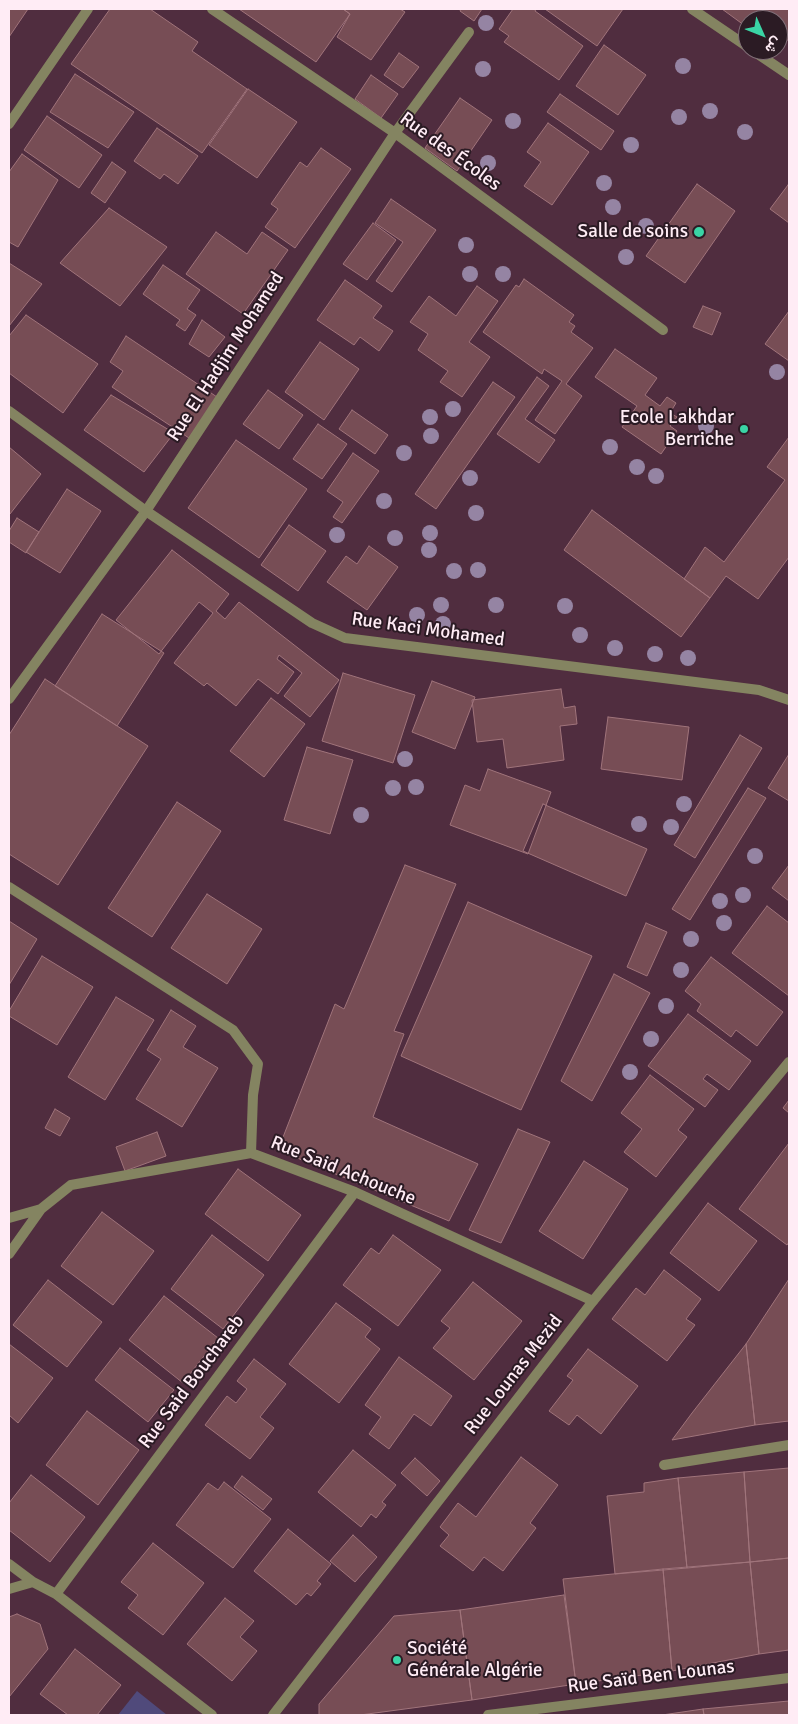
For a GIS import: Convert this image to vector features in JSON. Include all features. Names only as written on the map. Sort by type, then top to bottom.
[{"type":"street","points":[[9,124],[88,9]]},
{"type":"street","name":"Rue des Écoles","points":[[212,9],[395,134],[663,330]]},
{"type":"street","points":[[692,9],[738,40]]},
{"type":"street","name":"Rue El Hadjim Mohamed","points":[[9,699],[146,510],[395,134],[469,32]]},
{"type":"street","points":[[767,60],[789,75]]},
{"type":"street","name":"Rue Kaci Mohamed","points":[[9,411],[146,510],[312,623],[345,638],[759,690],[789,700]]},
{"type":"street","name":"Rue Said Achouche","points":[[9,887],[233,1030],[258,1064],[253,1095],[251,1153],[355,1192],[593,1301]]},
{"type":"street","name":"Rue Lounas Mezid","points":[[273,1715],[593,1301],[789,1062]]},
{"type":"street","points":[[9,1254],[41,1208],[71,1185],[251,1153]]},
{"type":"street","name":"Rue Said Bouchareb","points":[[56,1594],[355,1192]]},
{"type":"street","points":[[9,1218],[41,1208]]},
{"type":"street","points":[[664,1465],[789,1445]]},
{"type":"street","points":[[9,1564],[33,1582],[56,1594],[212,1715]]},
{"type":"street","points":[[9,1589],[33,1582]]},
{"type":"street","name":"Rue Saïd Ben Lounas","points":[[488,1715],[789,1678]]},
{"type":"shaded area","points":[[137,1691],[167,1715],[118,1715]]},
{"type":"building","points":[[9,9],[28,9],[9,37]]},
{"type":"building","points":[[110,9],[150,9],[198,42],[192,51],[247,89],[202,153],[71,64]]},
{"type":"building","points":[[239,9],[343,9],[350,14],[316,62]]},
{"type":"building","points":[[343,9],[400,9],[405,12],[371,60],[337,37],[350,14]]},
{"type":"building","points":[[461,9],[482,9],[474,21],[460,11]]},
{"type":"building","points":[[513,9],[536,9],[535,11],[583,46],[559,80],[504,42],[509,36],[499,29]]},
{"type":"building","points":[[545,9],[623,9],[597,46]]},
{"type":"building","points":[[722,9],[789,9],[789,38],[788,39],[788,10],[738,10],[738,21]]},
{"type":"building","points":[[604,45],[646,75],[618,115],[576,86]]},
{"type":"building","points":[[399,53],[419,67],[403,88],[384,75]]},
{"type":"building","points":[[75,74],[134,112],[108,148],[50,112]]},
{"type":"building","points":[[371,75],[398,94],[381,118],[355,99]]},
{"type":"building","points":[[248,89],[297,122],[257,178],[209,145]]},
{"type":"building","points":[[560,94],[614,131],[601,150],[547,112]]},
{"type":"building","points":[[460,98],[492,120],[457,171],[425,148]]},
{"type":"building","points":[[47,116],[102,155],[79,188],[24,150]]},
{"type":"building","points":[[548,123],[589,152],[552,205],[524,186],[541,162],[527,152]]},
{"type":"building","points":[[157,128],[198,156],[178,184],[164,174],[160,179],[134,161]]},
{"type":"building","points":[[321,148],[351,169],[295,248],[265,227],[278,209],[271,204],[300,162],[307,167]]},
{"type":"building","points":[[22,154],[58,180],[18,247],[9,242],[9,172]]},
{"type":"building","points":[[112,162],[126,172],[105,203],[91,193]]},
{"type":"building","points":[[697,184],[735,211],[685,283],[646,256]]},
{"type":"building","points":[[789,186],[789,223],[770,209]]},
{"type":"building","points":[[391,199],[436,230],[392,292],[376,281],[403,242],[375,223]]},
{"type":"building","points":[[109,208],[167,247],[120,306],[60,263]]},
{"type":"building","points":[[373,223],[396,240],[367,280],[343,264]]},
{"type":"building","points":[[216,232],[247,254],[262,232],[288,250],[243,314],[186,274]]},
{"type":"building","points":[[9,263],[42,284],[9,326]]},
{"type":"building","points":[[163,265],[200,290],[187,309],[196,315],[185,331],[176,325],[180,320],[143,294]]},
{"type":"building","points":[[524,279],[574,315],[569,322],[575,326],[571,332],[593,348],[566,384],[582,396],[555,434],[535,420],[562,381],[544,369],[542,374],[483,332],[516,285],[519,287]]},
{"type":"building","points":[[345,280],[382,306],[373,318],[393,331],[379,351],[360,337],[354,345],[317,320]]},
{"type":"building","points":[[477,286],[498,301],[469,342],[490,357],[462,397],[440,382],[448,371],[418,350],[428,334],[410,322],[429,296],[456,316]]},
{"type":"building","points":[[703,306],[721,313],[712,335],[693,327]]},
{"type":"building","points":[[789,311],[789,361],[765,344]]},
{"type":"building","points":[[26,315],[98,364],[63,413],[9,373],[9,336]]},
{"type":"building","points":[[202,320],[225,337],[209,357],[189,344]]},
{"type":"building","points":[[126,336],[217,397],[189,438],[112,387],[123,371],[110,362]]},
{"type":"building","points":[[320,342],[359,369],[324,420],[285,392]]},
{"type":"building","points":[[615,349],[657,378],[645,395],[660,406],[667,397],[676,403],[670,413],[677,417],[670,426],[677,431],[661,454],[622,427],[637,406],[595,377]]},
{"type":"building","points":[[537,377],[549,386],[525,419],[555,440],[539,463],[497,434]]},
{"type":"building","points":[[493,382],[515,397],[436,509],[415,494]]},
{"type":"building","points":[[268,390],[303,415],[279,449],[243,424]]},
{"type":"building","points":[[111,395],[174,433],[144,472],[84,430]]},
{"type":"building","points":[[352,410],[388,435],[375,454],[339,429]]},
{"type":"building","points":[[318,424],[347,444],[322,479],[293,459]]},
{"type":"building","points":[[789,437],[789,557],[758,599],[726,576],[710,598],[684,579],[705,547],[724,562],[785,480],[767,467]]},
{"type":"building","points":[[236,440],[307,489],[259,558],[188,508]]},
{"type":"building","points":[[9,447],[41,474],[10,514],[9,513]]},
{"type":"building","points":[[353,453],[379,471],[342,523],[333,517],[343,502],[327,491]]},
{"type":"building","points":[[67,489],[101,511],[60,573],[26,552]]},
{"type":"building","points":[[592,510],[710,598],[681,637],[564,550]]},
{"type":"building","points":[[17,518],[39,532],[26,553],[9,542],[9,531]]},
{"type":"building","points":[[289,525],[326,551],[298,591],[261,565]]},
{"type":"building","points":[[369,546],[398,567],[367,610],[327,582],[346,556],[357,564]]},
{"type":"building","points":[[172,550],[229,594],[216,611],[225,619],[239,602],[339,680],[310,717],[284,696],[302,673],[279,655],[277,659],[294,672],[278,694],[258,679],[236,706],[207,683],[204,686],[174,663],[213,613],[199,602],[159,654],[116,620]]},
{"type":"building","points":[[102,614],[164,653],[117,726],[55,686]]},
{"type":"building","points":[[343,673],[415,695],[393,763],[322,741]]},
{"type":"building","points":[[45,679],[148,746],[58,885],[9,854],[9,735]]},
{"type":"building","points":[[432,681],[475,697],[455,749],[412,732]]},
{"type":"building","points":[[561,689],[564,708],[575,706],[577,724],[560,726],[564,760],[507,768],[503,739],[477,742],[472,700]]},
{"type":"building","points":[[271,698],[305,724],[264,777],[230,751]]},
{"type":"building","points":[[608,717],[689,727],[682,780],[601,769]]},
{"type":"building","points":[[740,735],[762,748],[695,858],[674,845]]},
{"type":"building","points":[[307,747],[353,760],[330,834],[284,820]]},
{"type":"building","points":[[789,754],[789,801],[768,788]]},
{"type":"building","points":[[488,769],[551,792],[528,854],[450,825],[465,785],[480,791]]},
{"type":"building","points":[[748,788],[766,798],[690,920],[672,909]]},
{"type":"building","points":[[177,802],[221,831],[152,937],[108,908]]},
{"type":"building","points":[[543,804],[647,849],[626,896],[523,851]]},
{"type":"building","points":[[405,865],[456,884],[394,1031],[404,1034],[373,1117],[478,1164],[449,1221],[278,1150],[335,1004],[344,1009]]},
{"type":"building","points":[[789,865],[789,901],[772,888]]},
{"type":"building","points":[[207,894],[262,929],[227,984],[171,948]]},
{"type":"building","points":[[468,902],[592,956],[521,1110],[401,1056]]},
{"type":"building","points":[[767,906],[789,923],[789,996],[732,953]]},
{"type":"building","points":[[9,921],[37,939],[9,985]]},
{"type":"building","points":[[646,923],[667,932],[647,976],[627,967]]},
{"type":"building","points":[[42,956],[93,987],[57,1045],[9,1016],[9,1011]]},
{"type":"building","points":[[711,957],[783,1012],[757,1046],[736,1030],[731,1037],[697,1011],[701,1004],[685,991]]},
{"type":"building","points":[[614,974],[650,993],[592,1101],[561,1081]]},
{"type":"building","points":[[116,997],[154,1020],[105,1100],[68,1077]]},
{"type":"building","points":[[171,1010],[196,1026],[183,1047],[218,1068],[182,1127],[136,1099],[161,1059],[147,1050]]},
{"type":"building","points":[[688,1014],[751,1061],[729,1090],[707,1074],[703,1079],[718,1090],[705,1107],[648,1066]]},
{"type":"building","points":[[650,1075],[694,1109],[678,1130],[687,1137],[656,1177],[624,1152],[642,1129],[621,1113]]},
{"type":"building","points":[[789,1100],[789,1113],[783,1108]]},
{"type":"building","points":[[55,1109],[70,1118],[60,1136],[45,1128]]},
{"type":"building","points":[[518,1129],[550,1142],[501,1243],[469,1230]]},
{"type":"building","points":[[157,1132],[166,1156],[125,1171],[116,1147]]},
{"type":"building","points":[[789,1143],[789,1242],[787,1245],[739,1209]]},
{"type":"building","points":[[584,1161],[628,1189],[583,1259],[539,1231]]},
{"type":"building","points":[[238,1169],[301,1215],[268,1261],[205,1214]]},
{"type":"building","points":[[708,1203],[757,1241],[719,1291],[670,1253]]},
{"type":"building","points":[[102,1212],[154,1251],[113,1305],[61,1266]]},
{"type":"building","points":[[212,1235],[264,1275],[223,1329],[171,1289]]},
{"type":"building","points":[[393,1235],[441,1270],[398,1326],[343,1285],[371,1248],[379,1254]]},
{"type":"building","points":[[664,1270],[701,1299],[686,1319],[695,1325],[667,1361],[612,1319],[636,1288],[645,1295]]},
{"type":"building","points":[[789,1279],[789,1421],[755,1425],[746,1344]]},
{"type":"building","points":[[48,1280],[102,1322],[67,1367],[13,1325]]},
{"type":"building","points":[[473,1282],[522,1321],[474,1380],[433,1348],[450,1328],[441,1321]]},
{"type":"building","points":[[164,1296],[218,1338],[183,1383],[129,1340]]},
{"type":"building","points":[[336,1303],[371,1329],[365,1337],[380,1349],[339,1403],[289,1364]]},
{"type":"building","points":[[9,1344],[53,1378],[18,1423],[9,1415]]},
{"type":"building","points":[[746,1344],[755,1425],[672,1440],[692,1413]]},
{"type":"building","points":[[120,1348],[174,1390],[148,1422],[95,1380]]},
{"type":"building","points":[[588,1349],[638,1386],[601,1434],[577,1415],[569,1425],[549,1411],[573,1380],[567,1376]]},
{"type":"building","points":[[399,1357],[452,1396],[431,1426],[414,1414],[389,1449],[369,1434],[381,1417],[365,1405]]},
{"type":"building","points":[[254,1359],[286,1384],[260,1417],[274,1428],[250,1459],[205,1425],[227,1396],[236,1403],[247,1389],[237,1381]]},
{"type":"building","points":[[87,1411],[139,1450],[98,1505],[46,1465]]},
{"type":"building","points":[[353,1450],[396,1485],[382,1502],[386,1505],[376,1518],[371,1514],[361,1527],[318,1492]]},
{"type":"building","points":[[521,1457],[558,1485],[530,1523],[536,1528],[503,1571],[484,1557],[473,1571],[440,1546],[449,1535],[440,1527],[458,1503],[476,1517]]},
{"type":"building","points":[[415,1458],[440,1481],[427,1496],[401,1473]]},
{"type":"building","points":[[789,1468],[789,1558],[750,1562],[744,1472]]},
{"type":"building","points":[[744,1472],[750,1562],[687,1568],[678,1478]]},
{"type":"building","points":[[31,1475],[85,1517],[50,1562],[9,1530],[9,1503]]},
{"type":"building","points":[[242,1476],[272,1499],[263,1510],[234,1487]]},
{"type":"building","points":[[678,1478],[687,1568],[615,1574],[607,1496],[644,1492],[644,1483]]},
{"type":"building","points":[[224,1482],[271,1519],[233,1568],[176,1525],[208,1483],[218,1490]]},
{"type":"building","points":[[288,1529],[331,1564],[317,1581],[321,1584],[311,1596],[307,1593],[296,1605],[254,1571]]},
{"type":"building","points":[[353,1535],[377,1557],[355,1582],[330,1561]]},
{"type":"building","points":[[153,1543],[204,1583],[163,1635],[128,1608],[138,1595],[121,1582]]},
{"type":"building","points":[[789,1558],[789,1650],[759,1654],[750,1562]]},
{"type":"building","points":[[750,1562],[759,1654],[672,1671],[663,1569]]},
{"type":"building","points":[[663,1569],[672,1671],[576,1684],[563,1579]]},
{"type":"building","points":[[564,1595],[576,1684],[472,1700],[460,1610]]},
{"type":"building","points":[[225,1598],[254,1621],[240,1637],[257,1651],[232,1681],[187,1644]]},
{"type":"building","points":[[460,1610],[472,1700],[360,1715],[319,1715],[319,1704],[394,1616]]},
{"type":"building","points":[[17,1614],[40,1624],[48,1649],[9,1697],[9,1617]]},
{"type":"building","points":[[75,1649],[121,1685],[97,1715],[68,1715],[40,1694]]},
{"type":"building","points":[[789,1701],[789,1715],[704,1715],[703,1709]]},
{"type":"building","points":[[703,1709],[704,1715],[662,1715]]},
{"type":"place","name":"Salle de soins","points":[[699,232]]},
{"type":"place","name":"Ecole Lakhdar Berriche","points":[[744,429]]},
{"type":"place","name":"Société Générale Algérie","points":[[397,1660]]}]
